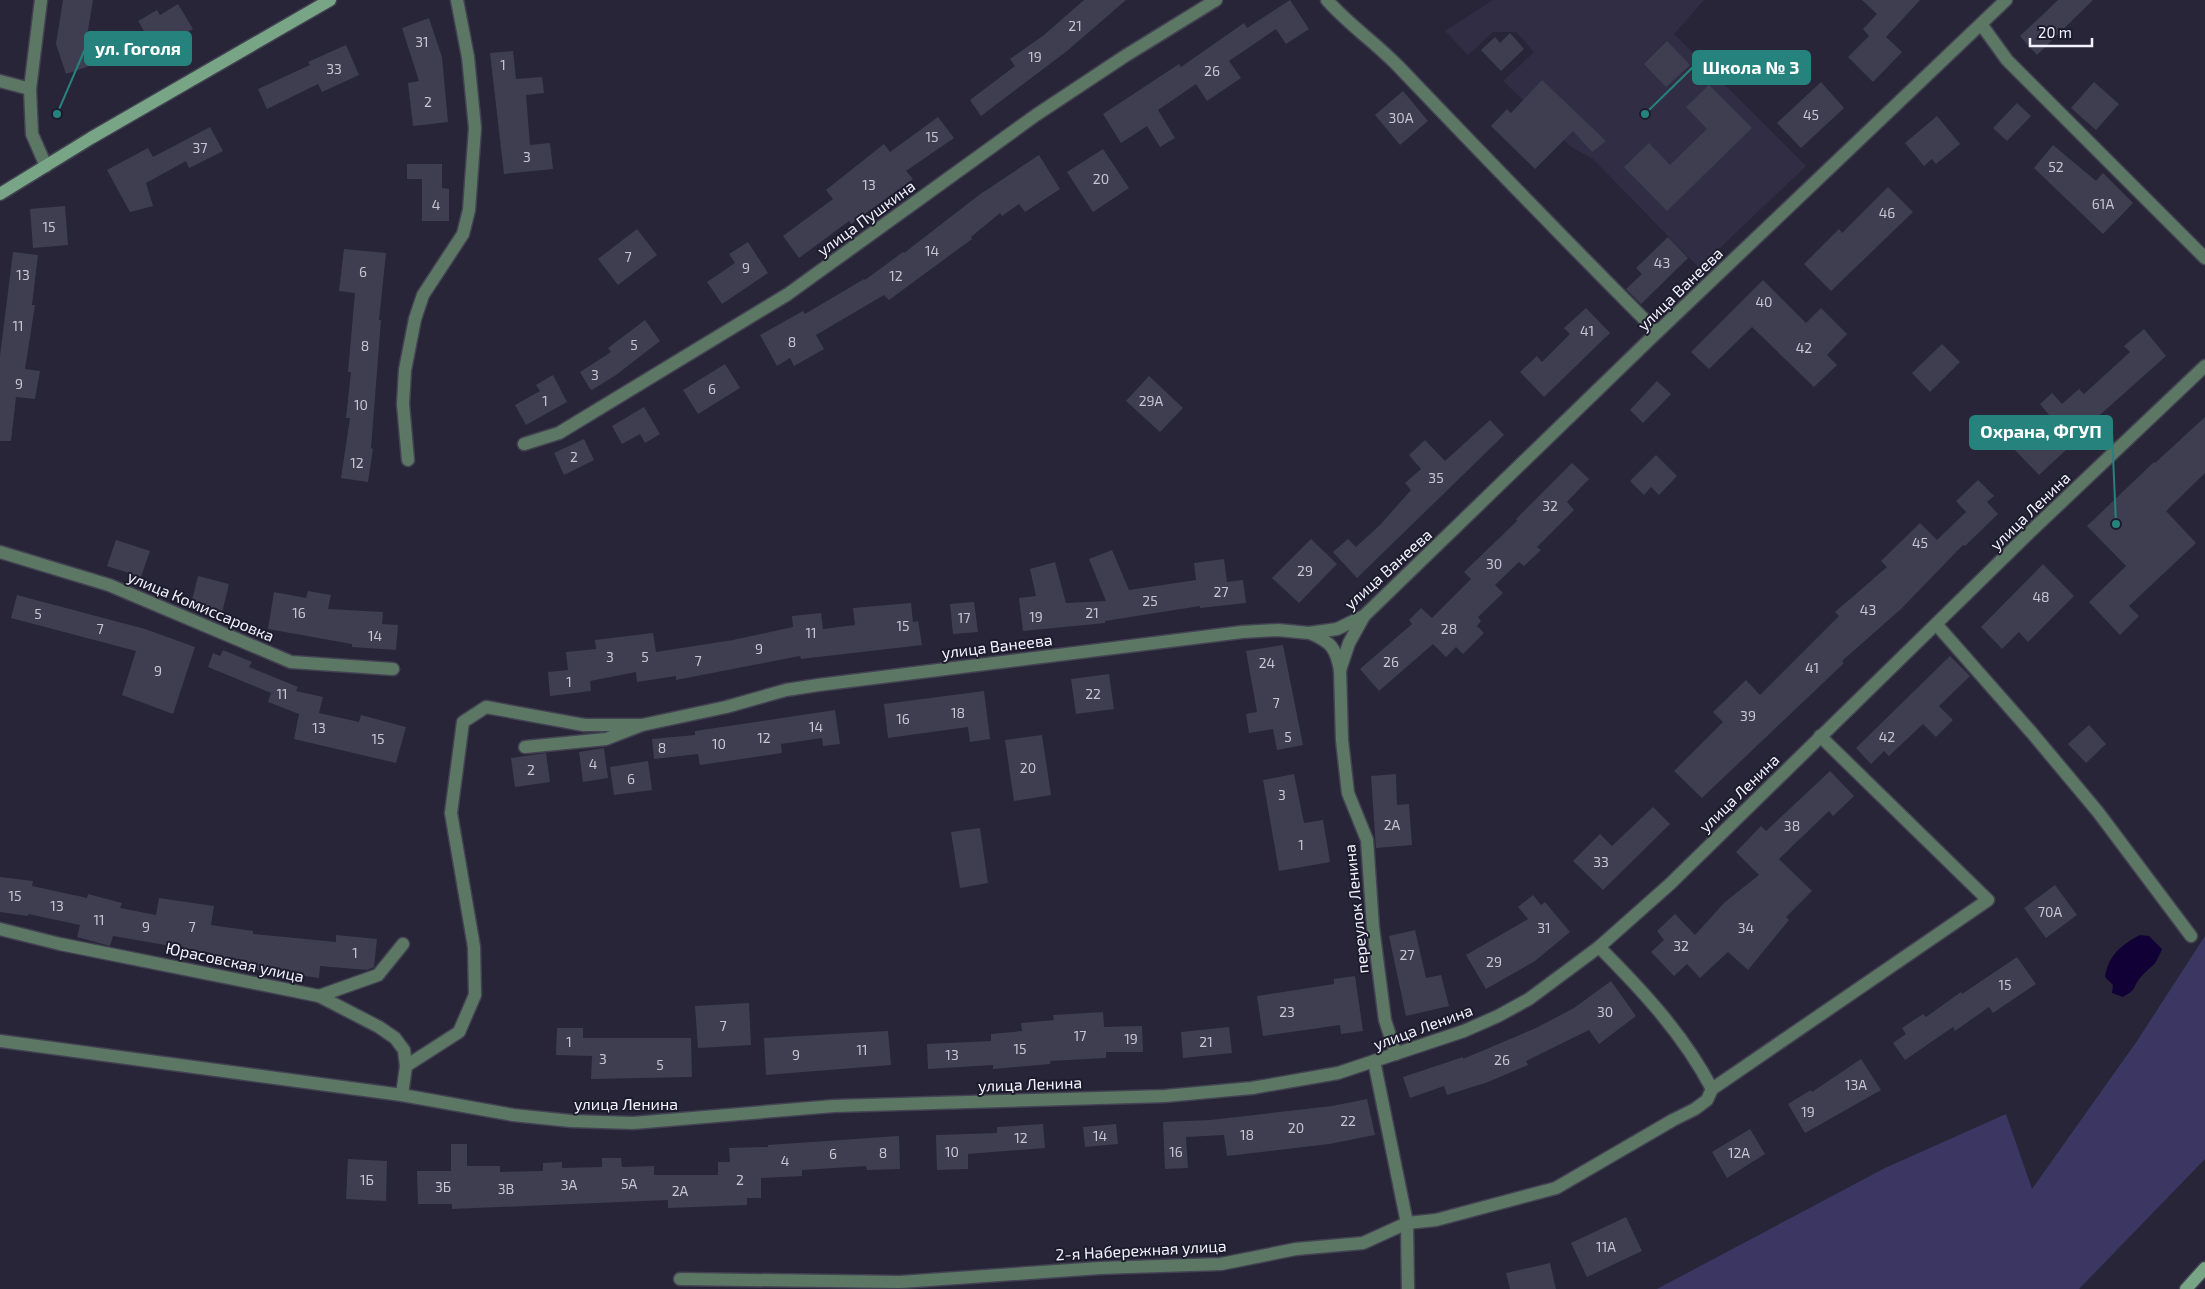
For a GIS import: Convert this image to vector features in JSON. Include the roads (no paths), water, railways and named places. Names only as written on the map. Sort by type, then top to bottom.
[{"type":"street","points":[[41,0],[30,89],[32,134],[46,166]]},
{"type":"street","points":[[0,194],[330,0]]},
{"type":"street","points":[[408,460],[403,404],[404,370],[415,319],[423,295],[463,234],[469,210],[475,128],[468,57],[457,0]]},
{"type":"street","name":"улица Пушкина","points":[[524,444],[559,433],[788,294],[1036,114],[1216,0]]},
{"type":"street","points":[[1327,0],[1339,13],[1386,53],[1515,189],[1657,332]]},
{"type":"street","name":"улица Ванеева","points":[[406,1066],[459,1032],[475,995],[474,948],[451,813],[463,722],[486,707],[584,725],[642,726],[726,707],[786,690],[818,685],[1242,632],[1278,630],[1309,633],[1337,629],[1364,616],[1657,332],[2006,0]]},
{"type":"street","points":[[1981,24],[2007,60],[2205,258]]},
{"type":"street","points":[[0,81],[30,89]]},
{"type":"street","name":"улица Ленина","points":[[0,1041],[402,1095],[513,1115],[571,1121],[633,1123],[834,1106],[1165,1096],[1296,1082],[1338,1073],[1464,1031],[1498,1016],[1529,999],[1600,947],[1670,884],[1820,736],[2205,366]]},
{"type":"street","name":"улица Комиссаровка","points":[[0,552],[109,585],[291,662],[393,669]]},
{"type":"street","name":"переулок Ленина","points":[[1364,616],[1349,643],[1340,670],[1342,740],[1348,793],[1366,840],[1373,927],[1384,1020],[1396,1054]]},
{"type":"street","points":[[1936,624],[2032,733],[2098,812],[2191,936]]},
{"type":"street","points":[[1309,633],[1328,640],[1338,656],[1340,670]]},
{"type":"street","points":[[524,747],[606,739],[642,726]]},
{"type":"street","name":"2-я Набережная улица","points":[[680,1279],[900,1282],[1100,1268],[1221,1264],[1296,1249],[1363,1242],[1407,1223],[1436,1220],[1556,1188],[1695,1109],[1707,1100],[1712,1089],[1988,900],[1820,736]]},
{"type":"street","name":"Юрасовская улица","points":[[0,929],[60,944],[319,996],[379,1027],[395,1038],[404,1050],[406,1066],[402,1095]]},
{"type":"street","points":[[319,996],[378,975],[403,944]]},
{"type":"street","points":[[1600,947],[1632,980],[1676,1032],[1712,1089]]},
{"type":"street","points":[[1374,1061],[1407,1223],[1408,1289]]},
{"type":"street","points":[[2186,1289],[2205,1268]]},
{"type":"place","name":"ул. Гоголя","points":[[57,114]]},
{"type":"place","name":"Школа № 3","points":[[1645,114]]},
{"type":"place","name":"Охрана, ФГУП","points":[[2116,524]]}]
